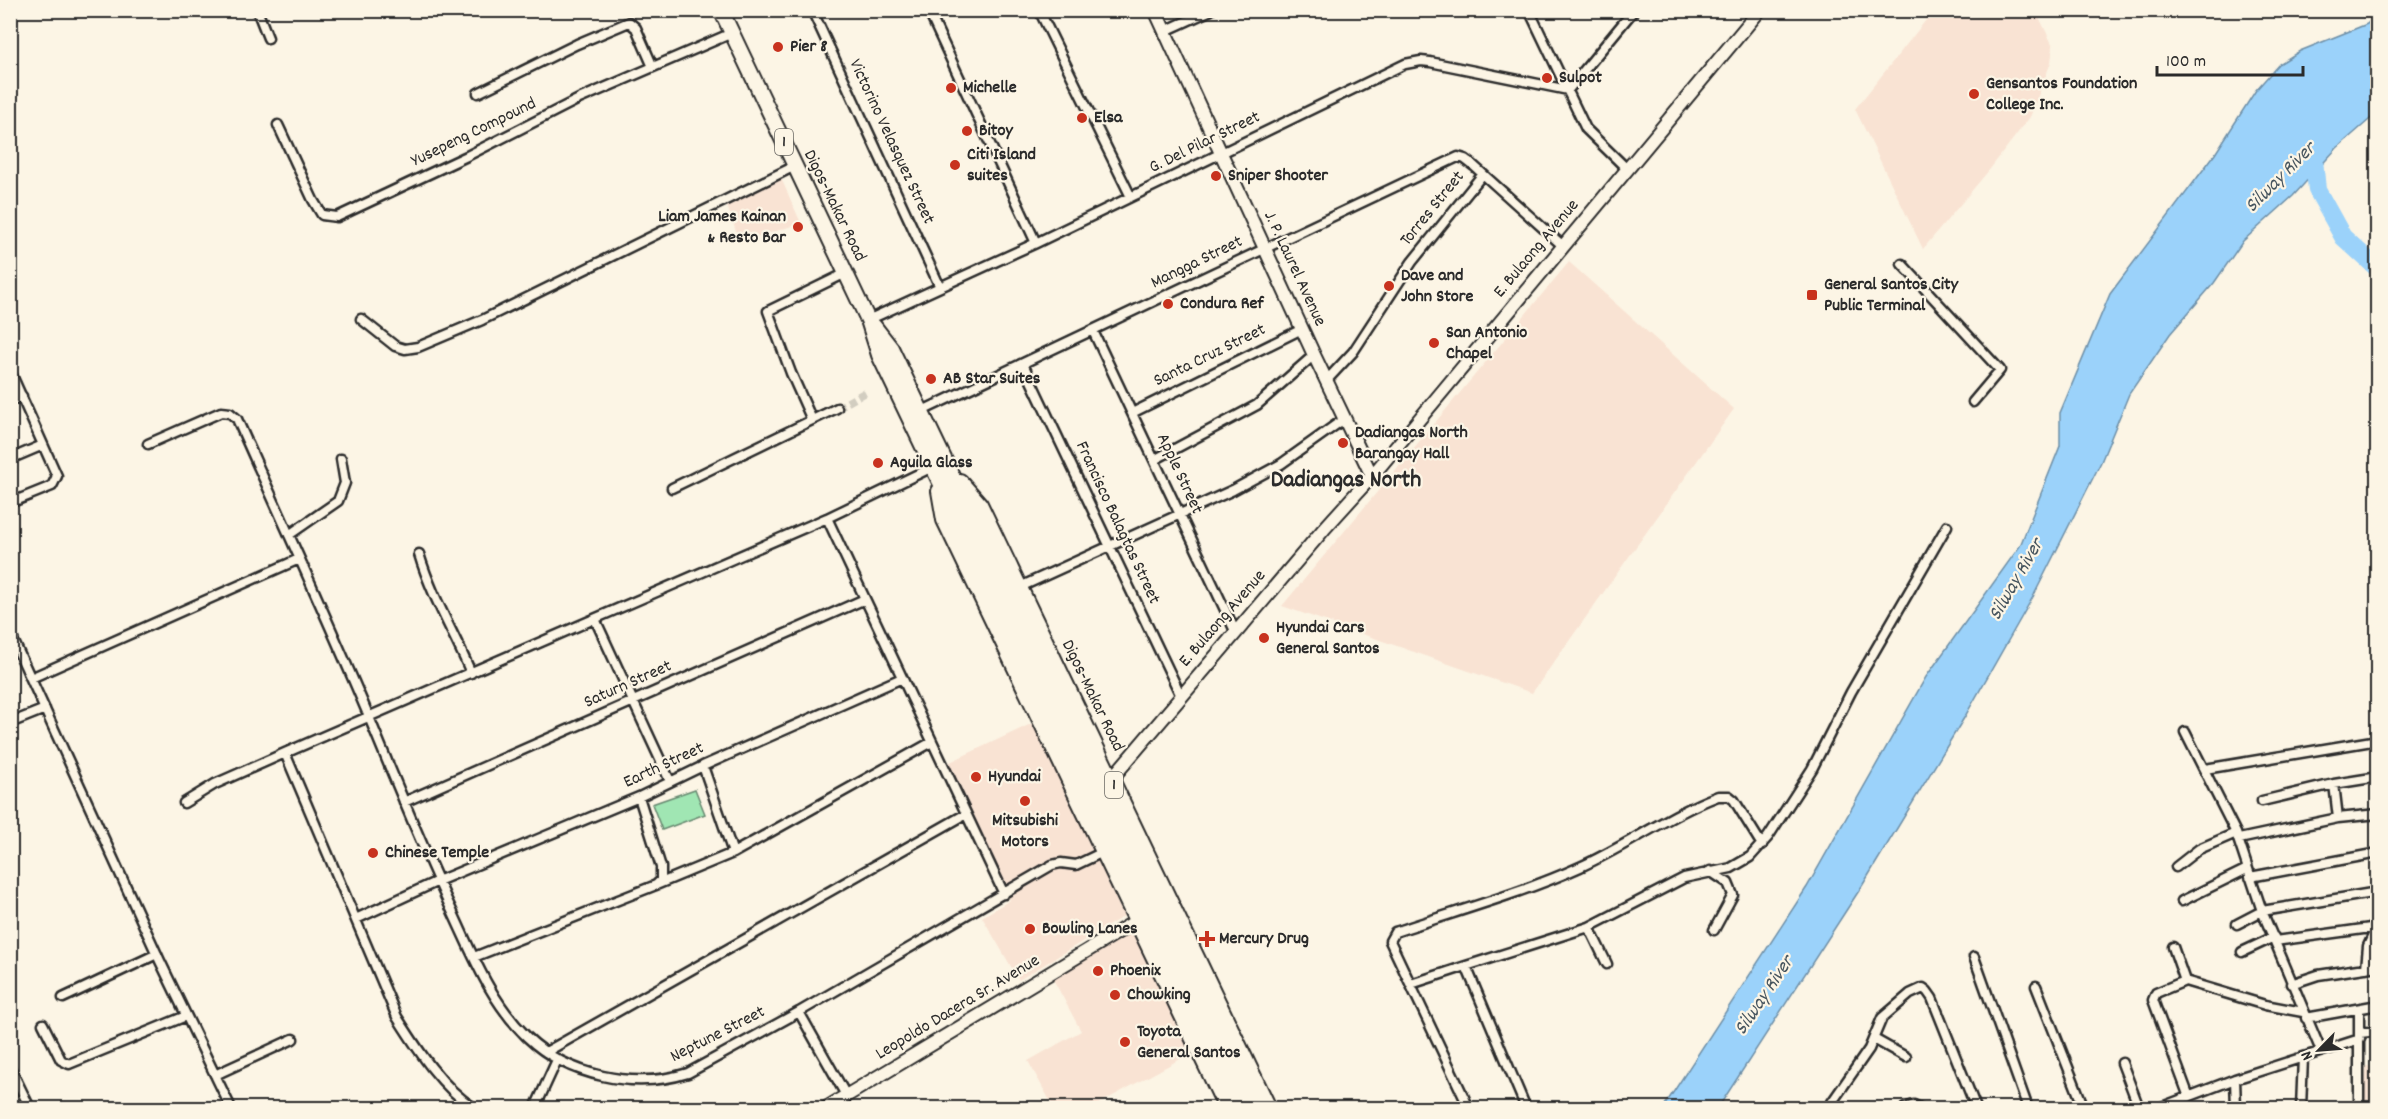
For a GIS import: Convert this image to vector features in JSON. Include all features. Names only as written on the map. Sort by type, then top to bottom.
[{"type":"main road","name":"J. P. Laurel Avenue","points":[[1155,10],[1372,476]]},
{"type":"main road","name":"E. Bulaong Avenue","points":[[1083,810],[1372,476],[1760,10]]},
{"type":"main road","name":"Digos-Makar Road","points":[[727,12],[732,33],[868,320],[879,355],[941,467],[1255,1108]]},
{"type":"main road","name":"Digos-Makar Road","points":[[868,320],[891,348],[922,411],[941,467],[1240,1108]]},
{"type":"main road","name":"Digos-Makar Road","points":[[941,467],[980,504],[1269,1108]]},
{"type":"main road","name":"Digos-Makar Road","points":[[941,467],[945,520],[1226,1108]]},
{"type":"main road","name":"Leopoldo Dacera Sr. Avenue","points":[[826,1108],[1170,901]]},
{"type":"street","points":[[257,10],[268,38]]},
{"type":"street","name":"Victorino Velasquez Street","points":[[812,10],[940,287]]},
{"type":"street","points":[[928,10],[1036,243]]},
{"type":"street","points":[[1040,10],[1131,197]]},
{"type":"street","points":[[1165,31],[1211,10]]},
{"type":"street","points":[[1529,10],[1586,129],[1628,170]]},
{"type":"street","points":[[1568,90],[1634,10]]},
{"type":"street","points":[[478,93],[577,44],[629,22],[636,28],[653,67]]},
{"type":"street","name":"Yusepeng Compound","points":[[278,125],[322,215],[337,217],[467,156],[579,99],[732,33]]},
{"type":"street","name":"G. Del Pilar Street","points":[[868,320],[1036,243],[1412,62],[1430,62],[1568,90]]},
{"type":"street","name":"Mangga Street","points":[[922,411],[1458,157],[1465,159],[1483,174],[1563,246]]},
{"type":"street","points":[[362,319],[395,346],[405,350],[418,347],[482,320],[795,166]]},
{"type":"street","name":"Torres Street","points":[[1326,381],[1353,352],[1412,262],[1483,174]]},
{"type":"street","points":[[1902,264],[2000,370],[1973,402]]},
{"type":"street","points":[[812,420],[791,373],[768,311],[846,273]]},
{"type":"street","name":"Santa Cruz Street","points":[[1132,413],[1302,329]]},
{"type":"street","name":"Apple Street","points":[[1093,331],[1236,633]]},
{"type":"street","points":[[1154,460],[1257,405],[1314,355]]},
{"type":"street","name":"Francisco Balagtas Street","points":[[1023,364],[1181,696]]},
{"type":"street","points":[[10,372],[57,476],[52,486],[10,502]]},
{"type":"street","points":[[10,401],[22,396]]},
{"type":"street","points":[[672,488],[837,408]]},
{"type":"street","name":"Neptune Street","points":[[148,444],[221,412],[234,415],[369,717],[438,881],[474,957],[495,998],[509,1018],[557,1060],[581,1070],[618,1078],[641,1080],[674,1077],[703,1066],[1052,865],[1061,863],[1076,865],[1103,852]]},
{"type":"street","points":[[1020,587],[1233,490],[1281,464],[1344,419]]},
{"type":"street","points":[[10,459],[43,445]]},
{"type":"street","points":[[289,535],[338,501],[345,483],[341,459]]},
{"type":"street","points":[[184,803],[215,784],[941,467]]},
{"type":"street","points":[[827,518],[1004,894]]},
{"type":"street","points":[[1411,984],[1589,927],[1654,891],[1684,878],[1740,864],[1762,845],[1812,769],[1851,692],[1947,526]]},
{"type":"street","points":[[419,554],[441,614],[471,673]]},
{"type":"street","points":[[31,678],[299,559]]},
{"type":"street","name":"Saturn Street","points":[[404,802],[865,599]]},
{"type":"street","points":[[595,619],[670,781]]},
{"type":"street","points":[[10,633],[157,954],[231,1108]]},
{"type":"street","name":"Earth Street","points":[[356,919],[438,881],[639,797],[703,766],[902,678]]},
{"type":"street","points":[[10,723],[45,709]]},
{"type":"street","points":[[2185,732],[2237,836],[2262,911],[2321,1052]]},
{"type":"street","points":[[2205,769],[2378,740]]},
{"type":"street","points":[[474,957],[734,853],[932,742]]},
{"type":"street","points":[[285,753],[386,993],[406,1031],[446,1086],[474,1108]]},
{"type":"street","points":[[703,766],[734,853]]},
{"type":"street","points":[[2262,801],[2334,784],[2378,777]]},
{"type":"street","points":[[2334,784],[2338,818]]},
{"type":"street","points":[[1469,1108],[1390,941],[1395,932],[1520,893],[1552,880],[1619,849],[1718,796],[1729,796],[1762,845]]},
{"type":"street","points":[[639,797],[661,867],[661,880],[656,885]]},
{"type":"street","points":[[546,1052],[966,814]]},
{"type":"street","points":[[2176,867],[2199,849],[2237,836],[2338,818],[2378,814]]},
{"type":"street","points":[[2182,901],[2249,873],[2378,853]]},
{"type":"street","points":[[1710,871],[1728,883],[1733,895],[1714,930]]},
{"type":"street","points":[[2237,924],[2262,911],[2378,892]]},
{"type":"street","points":[[1589,927],[1607,964]]},
{"type":"street","points":[[2242,952],[2275,939],[2377,927]]},
{"type":"street","points":[[2366,968],[2368,946],[2377,927]]},
{"type":"street","points":[[2173,947],[2185,981]]},
{"type":"street","points":[[63,998],[157,954]]},
{"type":"street","points":[[1974,957],[2028,1108]]},
{"type":"street","points":[[1466,966],[1526,1108]]},
{"type":"street","points":[[2291,984],[2318,975],[2378,966]]},
{"type":"street","points":[[2185,1102],[2153,1000],[2156,993],[2185,981],[2305,1015],[2359,1010],[2378,1005]]},
{"type":"street","points":[[2036,986],[2085,1108]]},
{"type":"street","points":[[1827,1108],[1874,1039],[1876,1028],[1882,1018],[1916,990],[1923,988],[1927,991],[1976,1108]]},
{"type":"street","points":[[2359,1010],[2360,1108]]},
{"type":"street","points":[[799,1012],[847,1097]]},
{"type":"street","points":[[44,1024],[61,1060],[69,1064],[186,1016]]},
{"type":"street","points":[[2159,1108],[2185,1102],[2235,1080],[2378,1031]]},
{"type":"street","points":[[215,1075],[293,1039]]},
{"type":"street","points":[[1874,1039],[1906,1057]]},
{"type":"street","points":[[2301,1108],[2303,1057]]},
{"type":"street","points":[[534,1108],[557,1060]]},
{"type":"street","points":[[2122,1063],[2139,1108]]},
{"type":"street","points":[[10,1067],[15,1087],[30,1108]]},
{"type":"street","points":[[2235,1080],[2236,1108]]},
{"type":"street","points":[[1905,1108],[1914,1105],[1920,1108]]},
{"type":"shaded area","name":"Gensantos Foundation College Inc.","points":[[1934,10],[2038,11],[2053,46],[2051,62],[2030,117],[1923,249],[1855,109]]},
{"type":"shaded area","points":[[780,176],[801,223],[740,243],[725,200]]},
{"type":"shaded area","points":[[1569,262],[1734,409],[1532,693],[1282,606]]},
{"type":"shaded area","points":[[1033,723],[1124,916],[1019,980],[982,917],[1010,900],[946,764]]},
{"type":"shaded area","name":"Toyota General Santos","points":[[1133,931],[1193,1052],[1091,1108],[1054,1108],[1028,1061],[1081,1031],[1053,979]]},
{"type":"shaded area","points":[[2366,1066],[2377,1067],[2377,1108],[2363,1108]]},
{"type":"green space","points":[[695,789],[705,814],[662,830],[652,804]]},
{"type":"water","name":"Silway River","points":[[2377,14],[2377,113],[2337,148],[2293,196],[2243,241],[2214,283],[2170,334],[2129,394],[2101,462],[2034,595],[1964,718],[1862,886],[1718,1108],[1663,1108],[1807,887],[1926,677],[2020,546],[2060,446],[2060,413],[2110,294],[2215,154],[2256,90],[2279,64],[2300,51],[2367,24]]},
{"type":"waterway","name":"Silway River","points":[[2313,150],[2317,190],[2343,237],[2378,269]]},
{"type":"tunnel","points":[[837,408],[866,392]]},
{"type":"place","name":"Pier 8","points":[[778,47]]},
{"type":"place","name":"Sulpot","points":[[1547,78]]},
{"type":"place","name":"Michelle","points":[[951,88]]},
{"type":"place","name":"Gensantos Foundation College Inc.","points":[[1974,94]]},
{"type":"place","name":"Elsa","points":[[1082,118]]},
{"type":"place","name":"Bitoy","points":[[967,131]]},
{"type":"place","name":"Citi Island suites","points":[[955,165]]},
{"type":"place","name":"Sniper Shooter","points":[[1216,176]]},
{"type":"place","name":"Liam James Kainan & Resto Bar","points":[[798,227]]},
{"type":"place","name":"Dave and John Store","points":[[1389,286]]},
{"type":"place","name":"General Santos City Public Terminal","points":[[1812,295]]},
{"type":"place","name":"Condura Ref","points":[[1168,304]]},
{"type":"place","name":"San Antonio Chapel","points":[[1434,343]]},
{"type":"place","name":"AB Star Suites","points":[[931,379]]},
{"type":"place","name":"Dadiangas North Barangay Hall","points":[[1343,443]]},
{"type":"place","name":"Aguila Glass","points":[[878,463]]},
{"type":"place","name":"Hyundai Cars General Santos","points":[[1264,638]]},
{"type":"place","name":"Hyundai","points":[[976,777]]},
{"type":"place","name":"Mitsubishi Motors","points":[[1025,801]]},
{"type":"place","name":"Chinese Temple","points":[[373,853]]},
{"type":"place","name":"Bowling Lanes","points":[[1030,929]]},
{"type":"place","name":"Mercury Drug","points":[[1207,939]]},
{"type":"place","name":"Phoenix","points":[[1098,971]]},
{"type":"place","name":"Chowking","points":[[1115,995]]},
{"type":"place","name":"Toyota General Santos","points":[[1125,1042]]},
{"type":"district","name":"Dadiangas North","points":[[1346,481]]}]
